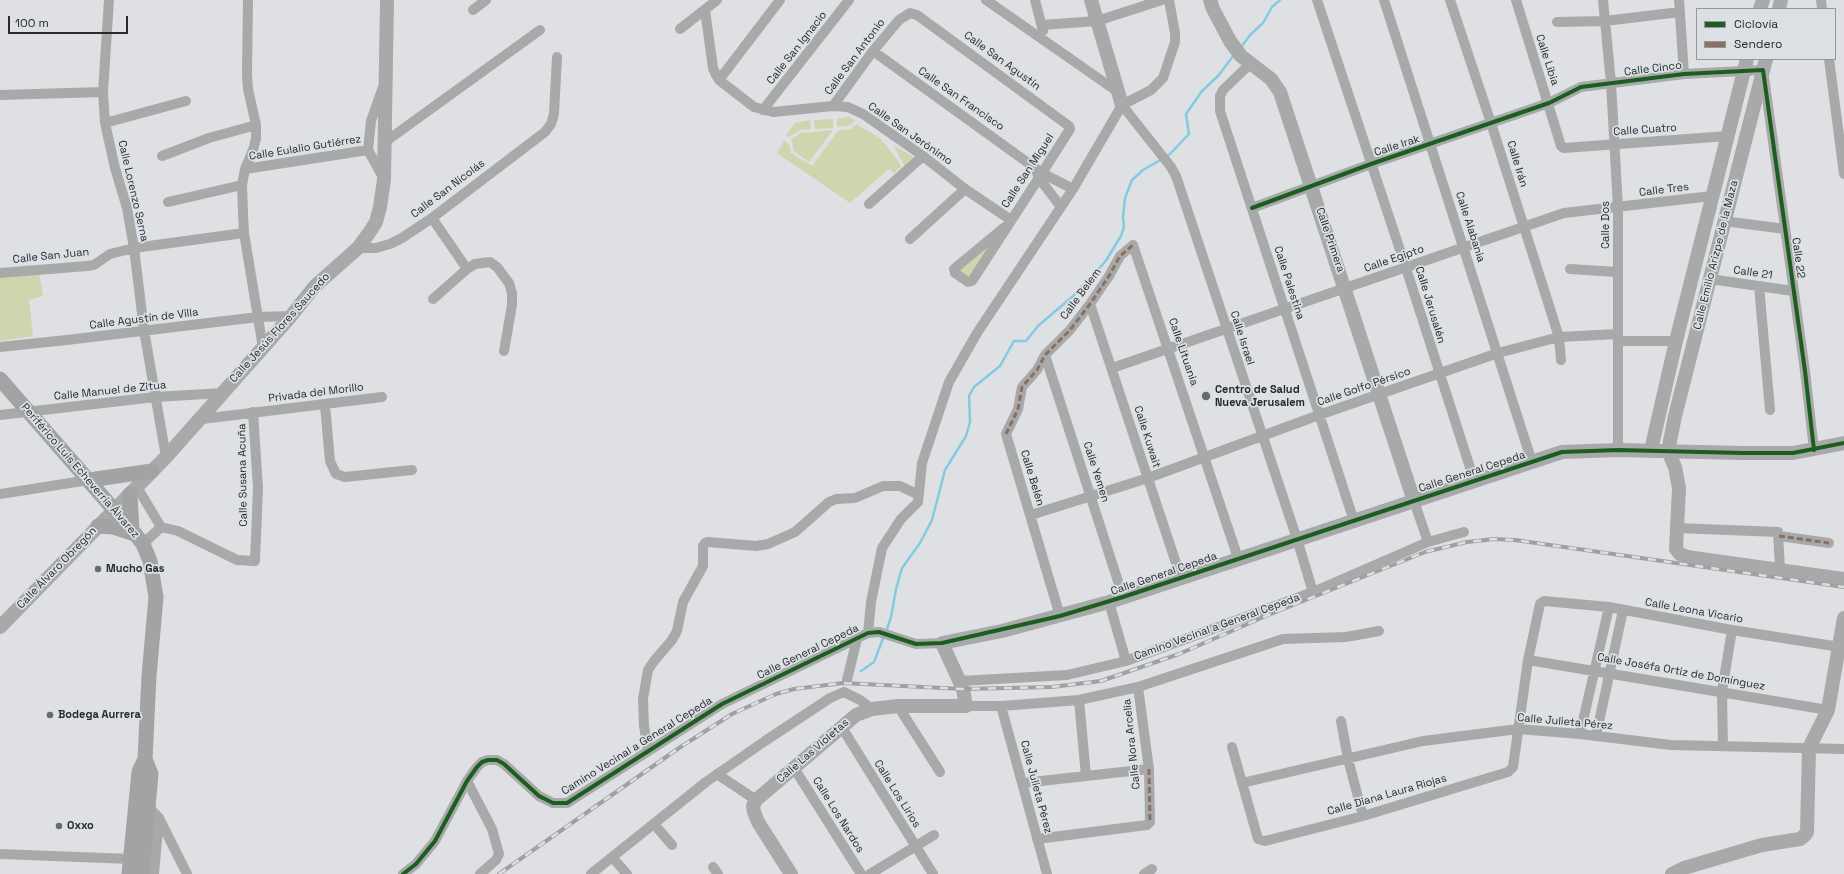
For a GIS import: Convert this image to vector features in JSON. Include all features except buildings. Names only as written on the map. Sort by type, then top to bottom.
[{"type":"main road","name":"Periférico Luis Echeverría Álvarez","points":[[0,379],[115,510],[137,537],[150,561],[156,597],[149,676],[145,759],[139,772],[146,832],[142,874]]},
{"type":"main road","points":[[89,480],[152,471]]},
{"type":"main road","points":[[98,526],[113,527],[137,537],[134,490]]},
{"type":"main road","name":"Periférico Luis Echeverría Álvarez","points":[[129,874],[131,852],[143,805]]},
{"type":"main road","points":[[136,874],[137,858],[131,852],[146,832]]},
{"type":"street","name":"Calle Lorenzo Serna","points":[[109,0],[103,92],[105,123],[115,168],[127,208],[134,248],[144,330],[166,457]]},
{"type":"street","name":"Calle Eulalio Gutiérrez","points":[[248,0],[248,82],[256,125],[256,139],[245,169],[242,185],[244,233],[263,348]]},
{"type":"street","name":"Calle Jesús Flores Saucedo","points":[[115,510],[202,419],[315,286],[358,248],[376,222],[384,179],[387,0]]},
{"type":"street","points":[[473,10],[486,0]]},
{"type":"street","points":[[680,29],[717,0]]},
{"type":"street","name":"Calle San Ignacio","points":[[763,110],[849,0]]},
{"type":"street","name":"Calle Israel","points":[[986,0],[1046,42],[1120,98],[1176,176],[1262,437],[1298,539],[1313,592]]},
{"type":"street","points":[[1035,0],[1046,42]]},
{"type":"street","points":[[868,632],[871,602],[882,548],[901,519],[916,505],[919,495],[922,463],[951,376],[977,333],[1073,189],[1120,98],[1091,0]]},
{"type":"street","points":[[1042,25],[1097,21],[1162,0]]},
{"type":"street","points":[[1120,98],[1151,90],[1163,78],[1175,42],[1175,33],[1169,0]]},
{"type":"street","name":"Calle Jerusalén","points":[[1317,0],[1406,268],[1474,480]]},
{"type":"street","name":"Calle Alabania","points":[[1384,0],[1532,462]]},
{"type":"street","name":"Calle Irán","points":[[1450,0],[1559,337],[1561,360]]},
{"type":"street","name":"Calle Libia","points":[[1516,0],[1549,103],[1559,143],[1564,148]]},
{"type":"street","name":"Calle Dos","points":[[1603,0],[1611,84],[1618,208],[1618,450]]},
{"type":"street","points":[[1679,0],[1684,74]]},
{"type":"street","points":[[705,10],[713,68],[719,80],[774,2]]},
{"type":"street","name":"Calle Primera","points":[[1214,3],[1230,41],[1246,60],[1271,79],[1280,92],[1346,289],[1414,501]]},
{"type":"street","points":[[1557,22],[1605,21],[1680,12]]},
{"type":"street","name":"Calle San Antonio","points":[[834,106],[873,51],[899,20],[910,13],[917,15]]},
{"type":"street","name":"Calle San Agustín","points":[[917,15],[1067,123],[1070,129]]},
{"type":"street","points":[[385,142],[540,30]]},
{"type":"street","name":"Calle San Francisco","points":[[873,51],[1039,173],[1073,189]]},
{"type":"street","name":"Calle San Nicolás","points":[[358,248],[376,248],[390,244],[402,238],[432,218],[544,132],[551,124],[554,114],[557,57]]},
{"type":"street","name":"Calle Palestina","points":[[1246,60],[1223,90],[1220,96],[1220,110],[1354,521]]},
{"type":"street","points":[[1829,60],[1840,116],[1844,174]]},
{"type":"street","name":"Calle Cinco","points":[[1549,103],[1575,88],[1684,74],[1746,64],[1765,64]]},
{"type":"street","name":"Calle Emilio Arizpe de la Maza","points":[[1651,450],[1676,341],[1746,64]]},
{"type":"street","name":"Calle Emilio Arizpe de la Maza","points":[[1668,451],[1675,416],[1765,64]]},
{"type":"street","name":"Calle 22","points":[[1765,64],[1814,450]]},
{"type":"street","points":[[384,179],[368,150],[375,106],[386,78]]},
{"type":"street","name":"Calle San Jerónimo","points":[[719,80],[754,107],[763,110],[772,112],[834,106],[848,107],[863,114],[923,156],[1009,223]]},
{"type":"street","points":[[0,95],[103,92]]},
{"type":"street","points":[[105,123],[186,101]]},
{"type":"street","name":"Calle Irak","points":[[1252,208],[1371,164],[1549,103]]},
{"type":"street","points":[[162,156],[209,138],[256,125]]},
{"type":"street","name":"Calle San Miguel","points":[[1009,223],[954,269],[955,273],[968,282],[972,281],[1009,223],[1039,173],[1070,129]]},
{"type":"street","name":"Calle Cuatro","points":[[1564,148],[1728,136]]},
{"type":"street","name":"Calle Eulalio Gutiérrez","points":[[245,169],[368,150]]},
{"type":"street","points":[[869,204],[923,156]]},
{"type":"street","name":"Calle San Francisco","points":[[1039,173],[1061,206]]},
{"type":"street","points":[[168,202],[242,185]]},
{"type":"street","points":[[910,239],[966,189]]},
{"type":"street","name":"Calle Tres","points":[[1618,208],[1712,196]]},
{"type":"street","name":"Calle Egipto","points":[[1112,368],[1346,289],[1564,212],[1618,208]]},
{"type":"street","points":[[432,218],[467,269]]},
{"type":"street","points":[[1724,221],[1785,229]]},
{"type":"street","name":"Calle San Juan","points":[[0,273],[94,265],[110,254],[134,248],[244,233]]},
{"type":"street","name":"Calle Belem","points":[[1044,355],[1070,330],[1109,276],[1120,256],[1133,245]]},
{"type":"street","name":"Calle Lituania","points":[[1133,245],[1238,558]]},
{"type":"street","points":[[433,299],[467,269],[475,264],[490,262],[500,270],[509,283],[512,294],[512,305],[504,351]]},
{"type":"street","points":[[1570,269],[1617,272]]},
{"type":"street","name":"Calle 21","points":[[1710,279],[1793,291]]},
{"type":"street","points":[[1758,286],[1770,410]]},
{"type":"street","name":"Calle Kuwait","points":[[1090,304],[1181,578]]},
{"type":"street","name":"Calle Agustín de Villa","points":[[0,347],[258,317],[291,316]]},
{"type":"street","name":"Calle Golfo Pérsico","points":[[1031,515],[1148,478],[1319,415],[1498,353],[1559,337],[1618,337],[1676,341]]},
{"type":"street","name":"Calle Belén","points":[[1044,355],[1037,370],[1022,387],[1018,409],[1006,434],[1060,616]]},
{"type":"street","name":"Calle Yemen","points":[[1044,355],[1123,597]]},
{"type":"street","name":"Calle Manuel de Zitua","points":[[0,415],[155,397],[223,393]]},
{"type":"street","name":"Privada del Morillo","points":[[202,419],[382,397]]},
{"type":"street","points":[[325,405],[330,461],[336,474],[345,477],[412,470]]},
{"type":"street","name":"Calle Susana Acuña","points":[[161,527],[178,531],[237,560],[255,561],[258,488],[254,412]]},
{"type":"street","points":[[1618,450],[1793,453],[1844,443]]},
{"type":"street","name":"Calle General Cepeda","points":[[722,704],[857,639],[868,632],[879,632],[916,644],[942,643],[1060,616],[1109,602],[1238,558],[1562,452],[1618,450]]},
{"type":"street","points":[[1668,451],[1675,467],[1679,488],[1676,549],[1680,554],[1687,558],[1844,579]]},
{"type":"street","points":[[0,494],[89,480]]},
{"type":"street","points":[[648,750],[644,726],[643,699],[648,670],[654,660],[672,640],[677,631],[683,602],[703,566],[703,546],[705,543],[756,546],[768,544],[795,532],[829,502],[836,499],[855,498],[883,486],[900,486],[919,495]]},
{"type":"street","points":[[134,490],[161,527],[137,537]]},
{"type":"street","points":[[1414,501],[1428,542]]},
{"type":"street","name":"Calle Álvaro Obregón","points":[[0,627],[115,510]]},
{"type":"street","points":[[1677,528],[1776,531],[1779,536],[1780,570]]},
{"type":"street","name":"Camino Vecinal a General Cepeda","points":[[960,681],[1067,675],[1126,661],[1313,592],[1428,542],[1464,532]]},
{"type":"street","points":[[1779,536],[1828,543]]},
{"type":"street","name":"Calle Leona Vicario","points":[[1528,660],[1540,604],[1544,601],[1609,607],[1732,630],[1840,647]]},
{"type":"street","points":[[1109,602],[1126,661]]},
{"type":"street","points":[[1580,734],[1609,607]]},
{"type":"street","points":[[1596,736],[1623,610]]},
{"type":"street","points":[[1672,874],[1684,868],[1762,845],[1803,837],[1807,832],[1809,748],[1828,710],[1844,618]]},
{"type":"street","points":[[1723,746],[1722,691],[1732,630]]},
{"type":"street","points":[[898,706],[1001,706],[1079,700],[1138,687],[1283,639],[1346,637],[1379,631]]},
{"type":"street","points":[[591,874],[654,824],[685,797],[764,741],[846,686],[857,639]]},
{"type":"street","points":[[942,643],[960,681],[966,706]]},
{"type":"street","points":[[1518,729],[1528,660]]},
{"type":"street","name":"Calle Joséfa Ortiz de Domínguez","points":[[1528,660],[1722,691],[1828,710]]},
{"type":"street","points":[[846,686],[860,700],[872,709]]},
{"type":"street","name":"Calle Nora Arcelia","points":[[1037,839],[1147,825],[1150,822],[1149,769],[1138,687]]},
{"type":"street","points":[[1079,700],[1086,776]]},
{"type":"street","name":"Camino Vecinal a General Cepeda","points":[[467,781],[482,762],[496,760],[504,764],[539,796],[546,800],[561,803],[573,800],[648,750],[722,704]]},
{"type":"street","points":[[898,706],[940,772]]},
{"type":"street","name":"Calle Las Violetas","points":[[756,800],[841,726],[856,715],[872,709],[898,706]]},
{"type":"street","name":"Calle Julieta Pérez","points":[[1001,706],[1023,783],[1046,874]]},
{"type":"street","points":[[1340,721],[1363,816]]},
{"type":"street","name":"Calle Los Lirios","points":[[841,726],[933,874]]},
{"type":"street","name":"Calle Julieta Pérez","points":[[1242,783],[1423,740],[1518,729],[1580,734],[1662,744],[1844,748]]},
{"type":"street","name":"Calle Diana Laura Riojas","points":[[1242,783],[1258,839],[1265,841],[1363,816],[1508,772],[1513,767],[1518,729]]},
{"type":"street","points":[[1232,747],[1242,783]]},
{"type":"street","name":"Calle Los Nardos","points":[[794,768],[861,874]]},
{"type":"street","points":[[1023,783],[1149,769]]},
{"type":"street","points":[[718,774],[756,800],[754,812],[758,822],[791,874]]},
{"type":"street","points":[[467,781],[492,829],[499,854],[496,860],[480,874]]},
{"type":"street","points":[[403,874],[416,864],[435,841],[467,781]]},
{"type":"street","points":[[143,805],[159,818],[187,874]]},
{"type":"street","points":[[154,874],[159,818]]},
{"type":"street","points":[[654,824],[672,845]]},
{"type":"street","points":[[870,874],[934,835]]},
{"type":"street","points":[[0,854],[131,852]]},
{"type":"street","points":[[612,857],[627,874]]},
{"type":"green space","points":[[849,117],[855,120],[852,124],[837,127],[837,119]]},
{"type":"green space","points":[[833,119],[833,128],[815,129],[814,120]]},
{"type":"green space","points":[[810,120],[811,129],[800,130],[789,137],[786,135],[795,123]]},
{"type":"green space","points":[[856,124],[880,138],[899,162],[901,167],[894,173],[889,169],[850,203],[777,153],[784,141],[789,144],[791,153],[812,166],[838,131],[851,129]]},
{"type":"green space","points":[[833,130],[809,162],[794,151],[791,139],[801,133]]},
{"type":"green space","points":[[893,145],[917,159],[906,168]]},
{"type":"green space","points":[[1005,229],[972,279],[956,270]]},
{"type":"green space","points":[[39,273],[43,296],[29,300],[33,336],[0,341],[0,277]]},
{"type":"waterway","points":[[1241,47],[1251,34],[1263,23],[1272,7],[1280,0]]},
{"type":"waterway","points":[[1167,157],[1189,134],[1186,114],[1202,91],[1218,76],[1234,55]]},
{"type":"waterway","points":[[886,632],[891,617],[896,589],[902,568],[920,543],[932,520],[945,470],[966,436],[970,422],[969,396],[974,387],[1000,366],[1014,341],[1026,341],[1038,326],[1073,296],[1105,262],[1121,236],[1124,227],[1123,217],[1125,198],[1132,180],[1143,170],[1162,159]]},
{"type":"waterway","points":[[861,671],[874,662],[884,636]]},
{"type":"railway","points":[[499,874],[679,748],[732,714],[776,694],[794,689],[843,683],[963,689],[1052,687],[1101,681],[1179,654],[1266,616],[1425,552],[1467,542],[1494,539],[1515,540],[1844,587]]},
{"type":"marked path","points":[[1006,434],[1018,409],[1022,387],[1037,370],[1045,355],[1070,330],[1090,304],[1109,276],[1120,256],[1133,245]]},
{"type":"marked path","points":[[1779,536],[1829,543]]},
{"type":"marked path","points":[[1149,769],[1150,822]]},
{"type":"cycle path","points":[[1252,208],[1371,164],[1549,103],[1581,87],[1684,74],[1763,70],[1805,371],[1814,450]]},
{"type":"cycle path","points":[[403,874],[416,864],[435,841],[467,781],[482,762],[497,760],[504,764],[539,796],[553,803],[567,803],[722,704],[868,633],[879,632],[916,644],[942,643],[1060,616],[1123,597],[1562,452],[1618,450],[1793,453],[1844,443]]},
{"type":"place","name":"Centro de Salud Nueva Jerusalem","points":[[1206,396]]},
{"type":"place","name":"Mucho Gas","points":[[98,569]]},
{"type":"place","name":"Bodega Aurrera","points":[[50,715]]},
{"type":"place","name":"Oxxo","points":[[59,826]]}]
